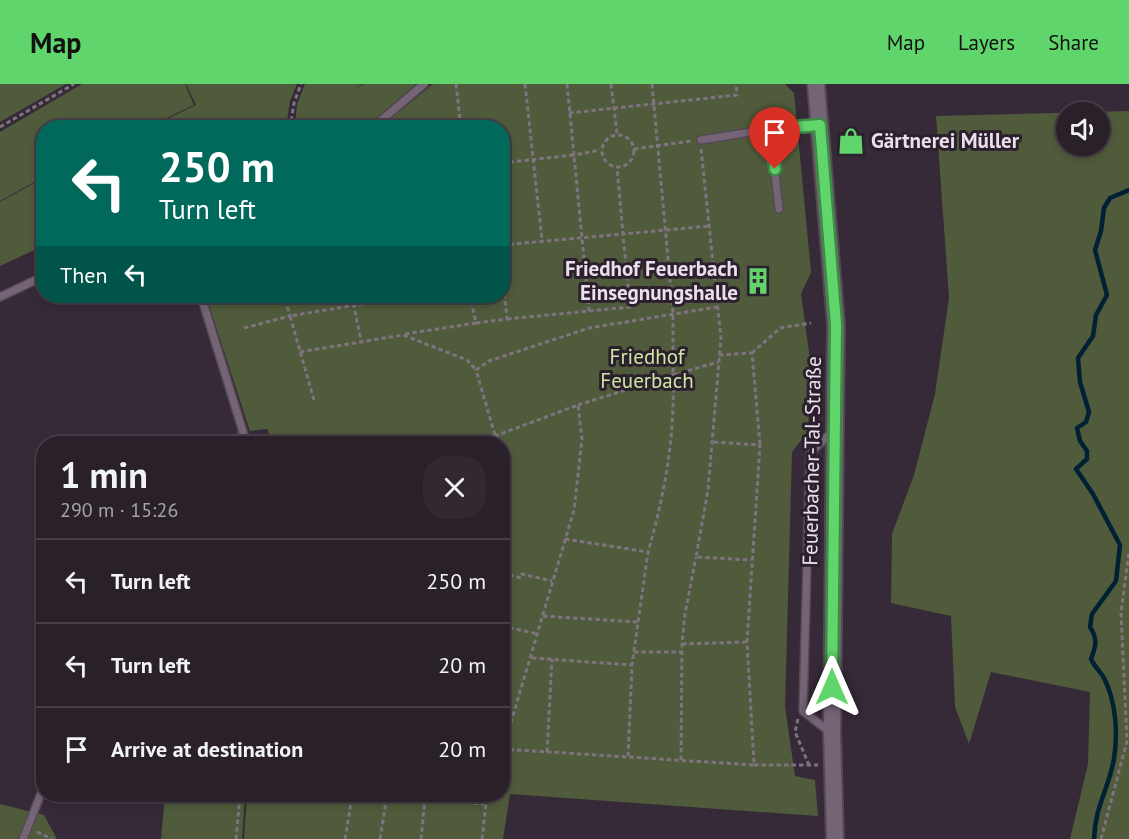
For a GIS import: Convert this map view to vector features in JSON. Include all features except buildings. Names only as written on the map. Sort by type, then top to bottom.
[{"type":"main road","name":"Feuerbacher-Tal-Straße","points":[[816,84],[836,325],[832,733],[835,839]]},
{"type":"lane","points":[[381,120],[424,84]]},
{"type":"lane","points":[[701,140],[770,129],[820,125]]},
{"type":"lane","points":[[770,129],[779,209]]},
{"type":"lane","points":[[0,297],[36,280]]},
{"type":"lane","points":[[203,303],[244,435]]},
{"type":"lane","points":[[832,733],[803,711],[810,453],[834,429]]},
{"type":"lane","points":[[23,839],[38,802]]},
{"type":"path","points":[[0,128],[74,84]]},
{"type":"path","points":[[292,120],[294,103],[302,84]]},
{"type":"path","points":[[456,84],[460,120]]},
{"type":"path","points":[[525,84],[542,241]]},
{"type":"path","points":[[567,84],[589,311]]},
{"type":"path","points":[[611,84],[617,134]]},
{"type":"path","points":[[628,757],[632,665],[648,552],[670,465],[675,419],[673,313],[652,84]]},
{"type":"path","points":[[569,113],[737,95],[736,84]]},
{"type":"path","points":[[617,134],[627,136],[634,149],[634,157],[630,163],[617,168],[604,162],[601,150],[604,140],[617,134]]},
{"type":"path","points":[[634,149],[701,140],[721,338],[708,490],[685,614],[682,644],[681,760]]},
{"type":"path","points":[[510,162],[601,150]]},
{"type":"path","points":[[300,352],[476,323],[630,307],[617,168]]},
{"type":"path","points":[[510,244],[709,226]]},
{"type":"path","points":[[286,303],[314,400]]},
{"type":"path","points":[[244,328],[290,316],[361,303]]},
{"type":"path","points":[[472,303],[476,323]]},
{"type":"path","points":[[505,303],[507,319]]},
{"type":"path","points":[[354,304],[361,341]]},
{"type":"path","points":[[476,370],[509,353],[578,331],[717,307]]},
{"type":"path","points":[[719,355],[752,353],[780,328],[811,323]]},
{"type":"path","points":[[404,335],[466,360],[476,370],[495,436],[578,405],[718,362]]},
{"type":"path","points":[[752,353],[760,446],[747,642],[754,765]]},
{"type":"path","points":[[510,724],[574,510],[582,439],[578,405]]},
{"type":"path","points":[[244,435],[251,436]]},
{"type":"path","points":[[712,442],[760,446]]},
{"type":"path","points":[[565,539],[648,552]]},
{"type":"path","points":[[1101,839],[1127,741],[1121,613],[1129,552]]},
{"type":"path","points":[[696,557],[751,560]]},
{"type":"path","points":[[510,575],[521,578],[522,574],[552,581]]},
{"type":"path","points":[[543,616],[638,622]]},
{"type":"path","points":[[510,628],[538,634]]},
{"type":"path","points":[[682,644],[747,642]]},
{"type":"path","points":[[634,652],[682,652]]},
{"type":"path","points":[[531,658],[632,665]]},
{"type":"path","points":[[547,752],[552,659]]},
{"type":"path","points":[[803,711],[795,732],[809,765]]},
{"type":"path","points":[[510,750],[754,765],[832,766]]},
{"type":"path","points":[[236,839],[239,802]]},
{"type":"path","points":[[345,839],[351,802]]},
{"type":"path","points":[[380,839],[386,802]]},
{"type":"path","points":[[421,839],[424,802]]},
{"type":"path","points":[[469,802],[484,804],[482,839]]},
{"type":"path","points":[[28,828],[52,839]]},
{"type":"green space","points":[[0,84],[66,84],[0,122]]},
{"type":"green space","points":[[82,84],[185,84],[194,105],[162,120],[36,120],[36,181],[0,201],[0,132]]},
{"type":"green space","points":[[186,84],[297,84],[290,101],[287,120],[165,120],[196,105]]},
{"type":"green space","points":[[305,84],[362,84],[355,89],[364,84],[416,84],[374,120],[296,120],[297,104]]},
{"type":"green space","name":"Friedhof Feuerbach","points":[[433,84],[785,84],[794,93],[811,272],[801,294],[811,367],[808,431],[792,452],[785,707],[795,776],[815,780],[818,816],[510,794],[510,436],[270,436],[267,429],[250,431],[208,303],[510,303],[510,120],[389,120]]},
{"type":"green space","points":[[1110,111],[1129,111],[1129,839],[1070,839],[1088,764],[1090,692],[991,672],[969,744],[955,707],[951,616],[891,603],[892,534],[914,475],[935,394],[949,298],[936,116],[1056,113],[1056,156],[1110,156]]},
{"type":"green space","points":[[36,182],[36,249],[0,266],[0,202]]},
{"type":"green space","points":[[164,802],[245,802],[242,839],[161,839]]},
{"type":"green space","name":"Friedhof Feuerbach","points":[[247,802],[509,802],[503,839],[244,839]]},
{"type":"green space","points":[[0,804],[44,815],[57,839],[0,839]]},
{"type":"waterway","points":[[1094,839],[1099,807],[1114,759],[1116,728],[1108,687],[1091,659],[1095,643],[1090,627],[1092,614],[1116,581],[1120,545],[1093,494],[1076,469],[1087,459],[1087,451],[1080,441],[1077,428],[1086,422],[1089,412],[1080,382],[1078,358],[1093,336],[1096,315],[1107,295],[1095,250],[1101,231],[1104,208],[1110,198],[1129,190]]},
{"type":"place","name":"Gärtnerei Müller","points":[[851,141]]},
{"type":"place","name":"Friedhof Feuerbach Einsegnungshalle","points":[[758,281]]},
{"type":"route","points":[[775,169],[770,129],[820,125],[836,325],[832,687]]}]
